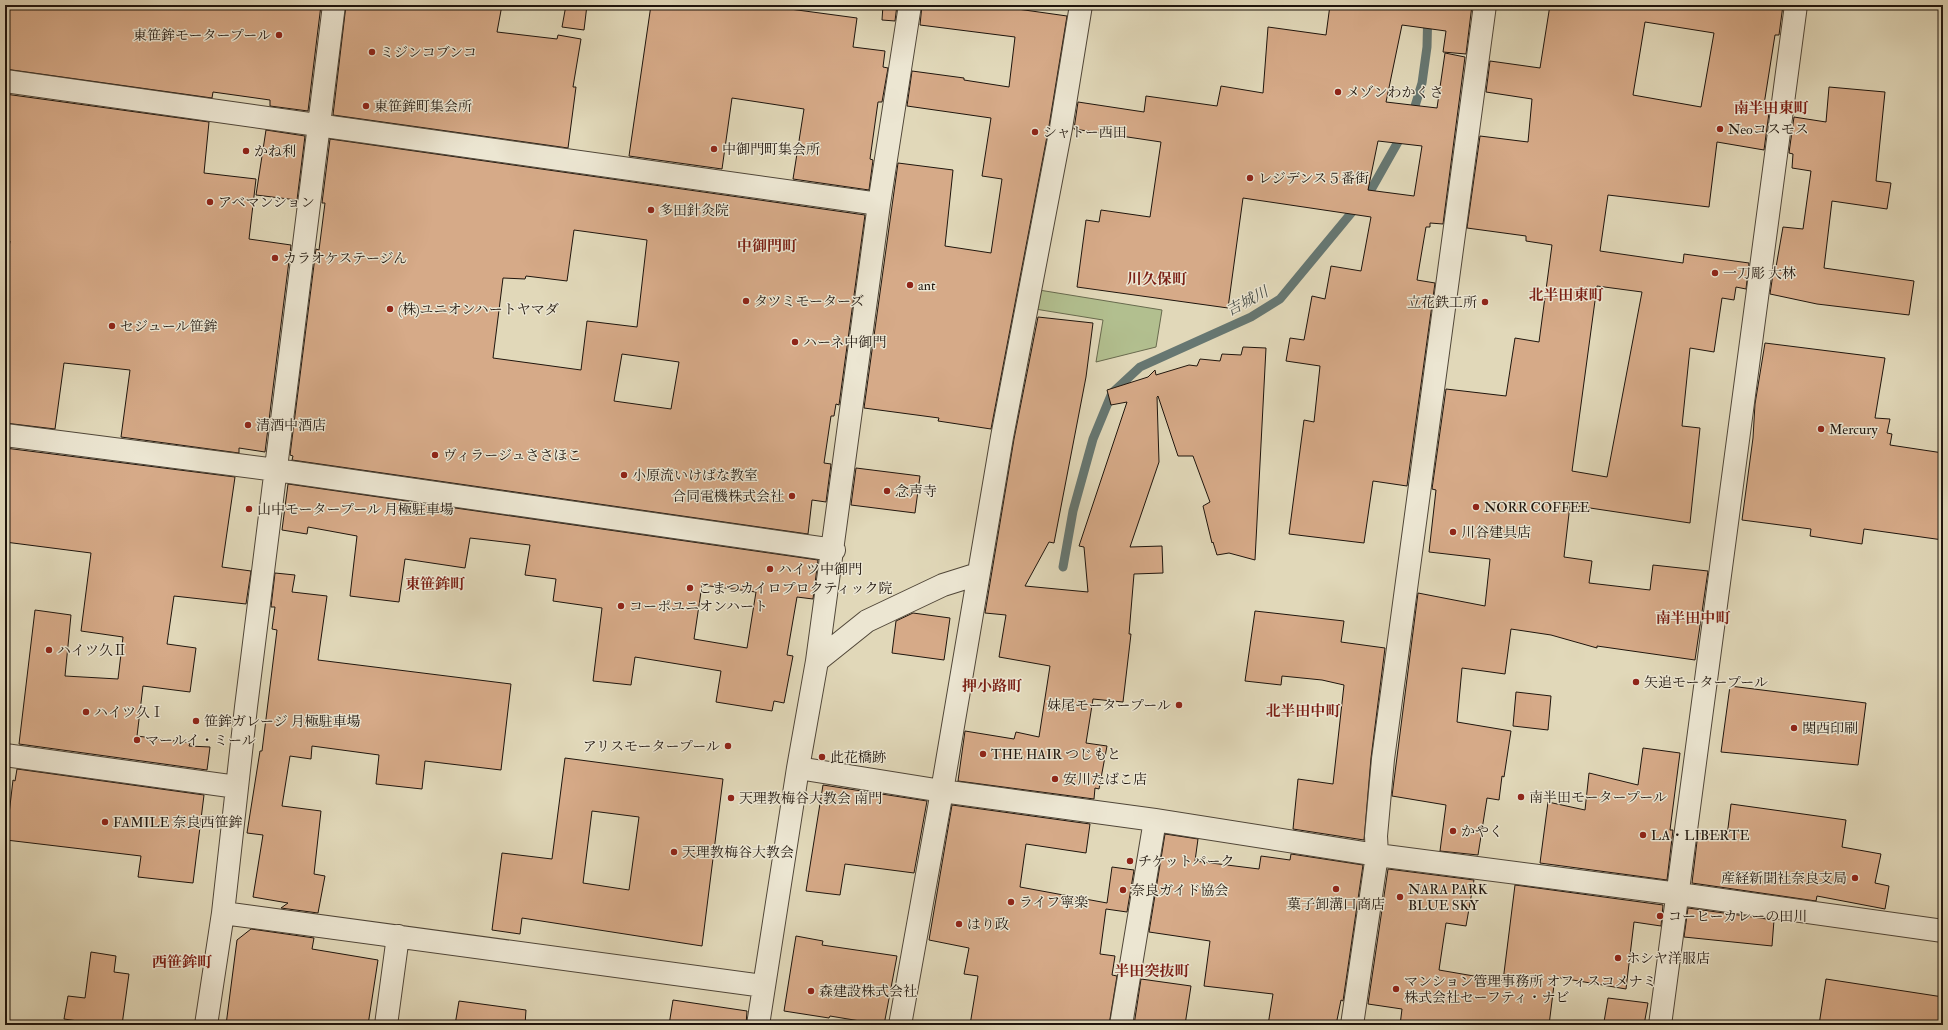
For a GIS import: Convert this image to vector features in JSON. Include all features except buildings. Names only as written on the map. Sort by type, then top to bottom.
[{"type":"street","points":[[206,1025],[223,913],[237,787],[334,5]]},
{"type":"street","points":[[758,1025],[798,768],[818,661],[879,204],[910,5]]},
{"type":"street","points":[[900,1025],[942,791],[978,574],[1061,128],[1081,5]]},
{"type":"street","points":[[1352,1025],[1377,855],[1376,836],[1383,759],[1485,5]]},
{"type":"street","points":[[1660,1025],[1796,5]]},
{"type":"street","points":[[5,80],[879,204]]},
{"type":"street","points":[[5,435],[276,470],[834,550]]},
{"type":"street","points":[[818,661],[867,621],[943,585],[978,574]]},
{"type":"street","points":[[5,755],[237,787]]},
{"type":"street","points":[[798,768],[942,791],[1155,820],[1377,855],[1678,894],[1943,931]]},
{"type":"street","points":[[1121,1025],[1155,820]]},
{"type":"street","points":[[223,913],[764,986]]},
{"type":"street","points":[[386,1025],[398,936]]},
{"type":"green space","points":[[1039,290],[1162,310],[1156,347],[1096,362],[1103,320],[1035,309]]},
{"type":"waterway","name":"吉城川","points":[[1412,116],[1422,83],[1427,47],[1428,5]]},
{"type":"waterway","name":"吉城川","points":[[1063,567],[1073,511],[1093,439],[1112,393],[1140,367],[1251,317],[1280,299],[1372,188],[1403,133]]},
{"type":"place","name":"東笹鉾モータープール","points":[[279,35]]},
{"type":"place","name":"ミジンコブンコ","points":[[372,52]]},
{"type":"place","name":"メゾンわかくさ","points":[[1338,92]]},
{"type":"place","name":"東笹鉾町集会所","points":[[366,106]]},
{"type":"place","name":"Neoコスモス","points":[[1720,129]]},
{"type":"place","name":"シャトー西田","points":[[1035,132]]},
{"type":"place","name":"中御門町集会所","points":[[714,149]]},
{"type":"place","name":"かね利","points":[[246,151]]},
{"type":"place","name":"レジデンス５番街","points":[[1250,178]]},
{"type":"place","name":"アベマンション","points":[[210,202]]},
{"type":"place","name":"多田針灸院","points":[[651,210]]},
{"type":"place","name":"カラオケステージん","points":[[275,258]]},
{"type":"place","name":"一刀彫 大林","points":[[1715,273]]},
{"type":"place","name":"ant","points":[[910,285]]},
{"type":"place","name":"タツミモーターズ","points":[[746,301]]},
{"type":"place","name":"立花鉄工所","points":[[1485,302]]},
{"type":"place","name":"(株)ユニオンハートヤマダ","points":[[390,309]]},
{"type":"place","name":"セジュール笹鉾","points":[[112,326]]},
{"type":"place","name":"ハーネ中御門","points":[[795,342]]},
{"type":"place","name":"清酒中酒店","points":[[248,425]]},
{"type":"place","name":"Mercury","points":[[1821,429]]},
{"type":"place","name":"ヴィラージュささほこ","points":[[435,455]]},
{"type":"place","name":"小原流いけばな教室","points":[[624,475]]},
{"type":"place","name":"念声寺","points":[[887,491]]},
{"type":"place","name":"合同電機株式会社","points":[[792,496]]},
{"type":"place","name":"NORR COFFEE","points":[[1476,507]]},
{"type":"place","name":"山中モータープール 月極駐車場","points":[[249,509]]},
{"type":"place","name":"川谷建具店","points":[[1453,532]]},
{"type":"place","name":"ハイツ中御門","points":[[770,569]]},
{"type":"place","name":"こまつカイロプロクティック院","points":[[690,588]]},
{"type":"place","name":"コーポユニオンハート","points":[[621,606]]},
{"type":"place","name":"ハイツ久Ⅱ","points":[[49,650]]},
{"type":"place","name":"矢追モータープール","points":[[1636,682]]},
{"type":"place","name":"妹尾モータープール","points":[[1179,705]]},
{"type":"place","name":"ハイツ久Ⅰ","points":[[86,712]]},
{"type":"place","name":"笹鉾ガレージ 月極駐車場","points":[[196,721]]},
{"type":"place","name":"関西印刷","points":[[1794,728]]},
{"type":"place","name":"マールイ・ミール","points":[[137,740]]},
{"type":"place","name":"アリスモータープール","points":[[728,746]]},
{"type":"place","name":"THE HAIR つじもと","points":[[983,754]]},
{"type":"place","name":"此花橋跡","points":[[822,757]]},
{"type":"place","name":"安川たばこ店","points":[[1055,779]]},
{"type":"place","name":"南半田モータープール","points":[[1521,797]]},
{"type":"place","name":"天理教梅谷大教会 南門","points":[[731,798]]},
{"type":"place","name":"FAMILE 奈良西笹鉾","points":[[105,822]]},
{"type":"place","name":"かやく","points":[[1453,831]]},
{"type":"place","name":"LA・LIBERTE","points":[[1643,835]]},
{"type":"place","name":"天理教梅谷大教会","points":[[674,852]]},
{"type":"place","name":"チケットパーク","points":[[1130,861]]},
{"type":"place","name":"産経新聞社奈良支局","points":[[1855,878]]},
{"type":"place","name":"菓子卸溝口商店","points":[[1336,889]]},
{"type":"place","name":"奈良ガイド協会","points":[[1123,890]]},
{"type":"place","name":"NARA PARK BLUE SKY","points":[[1400,897]]},
{"type":"place","name":"ライフ寧楽","points":[[1011,902]]},
{"type":"place","name":"コーヒーカレーの田川","points":[[1660,916]]},
{"type":"place","name":"はり政","points":[[959,924]]},
{"type":"place","name":"ホシヤ洋服店","points":[[1618,958]]},
{"type":"place","name":"マンション管理事務所 オフィスコメナミ 株式会社セーフティ・ナビ","points":[[1396,989]]},
{"type":"place","name":"森建設株式会社","points":[[811,991]]},
{"type":"district","name":"南半田東町","points":[[1771,108]]},
{"type":"district","name":"中御門町","points":[[767,246]]},
{"type":"district","name":"川久保町","points":[[1157,279]]},
{"type":"district","name":"北半田東町","points":[[1566,295]]},
{"type":"district","name":"東笹鉾町","points":[[435,584]]},
{"type":"district","name":"南半田中町","points":[[1693,618]]},
{"type":"district","name":"押小路町","points":[[992,686]]},
{"type":"district","name":"北半田中町","points":[[1303,711]]},
{"type":"district","name":"西笹鉾町","points":[[182,962]]},
{"type":"district","name":"半田突抜町","points":[[1152,971]]}]
